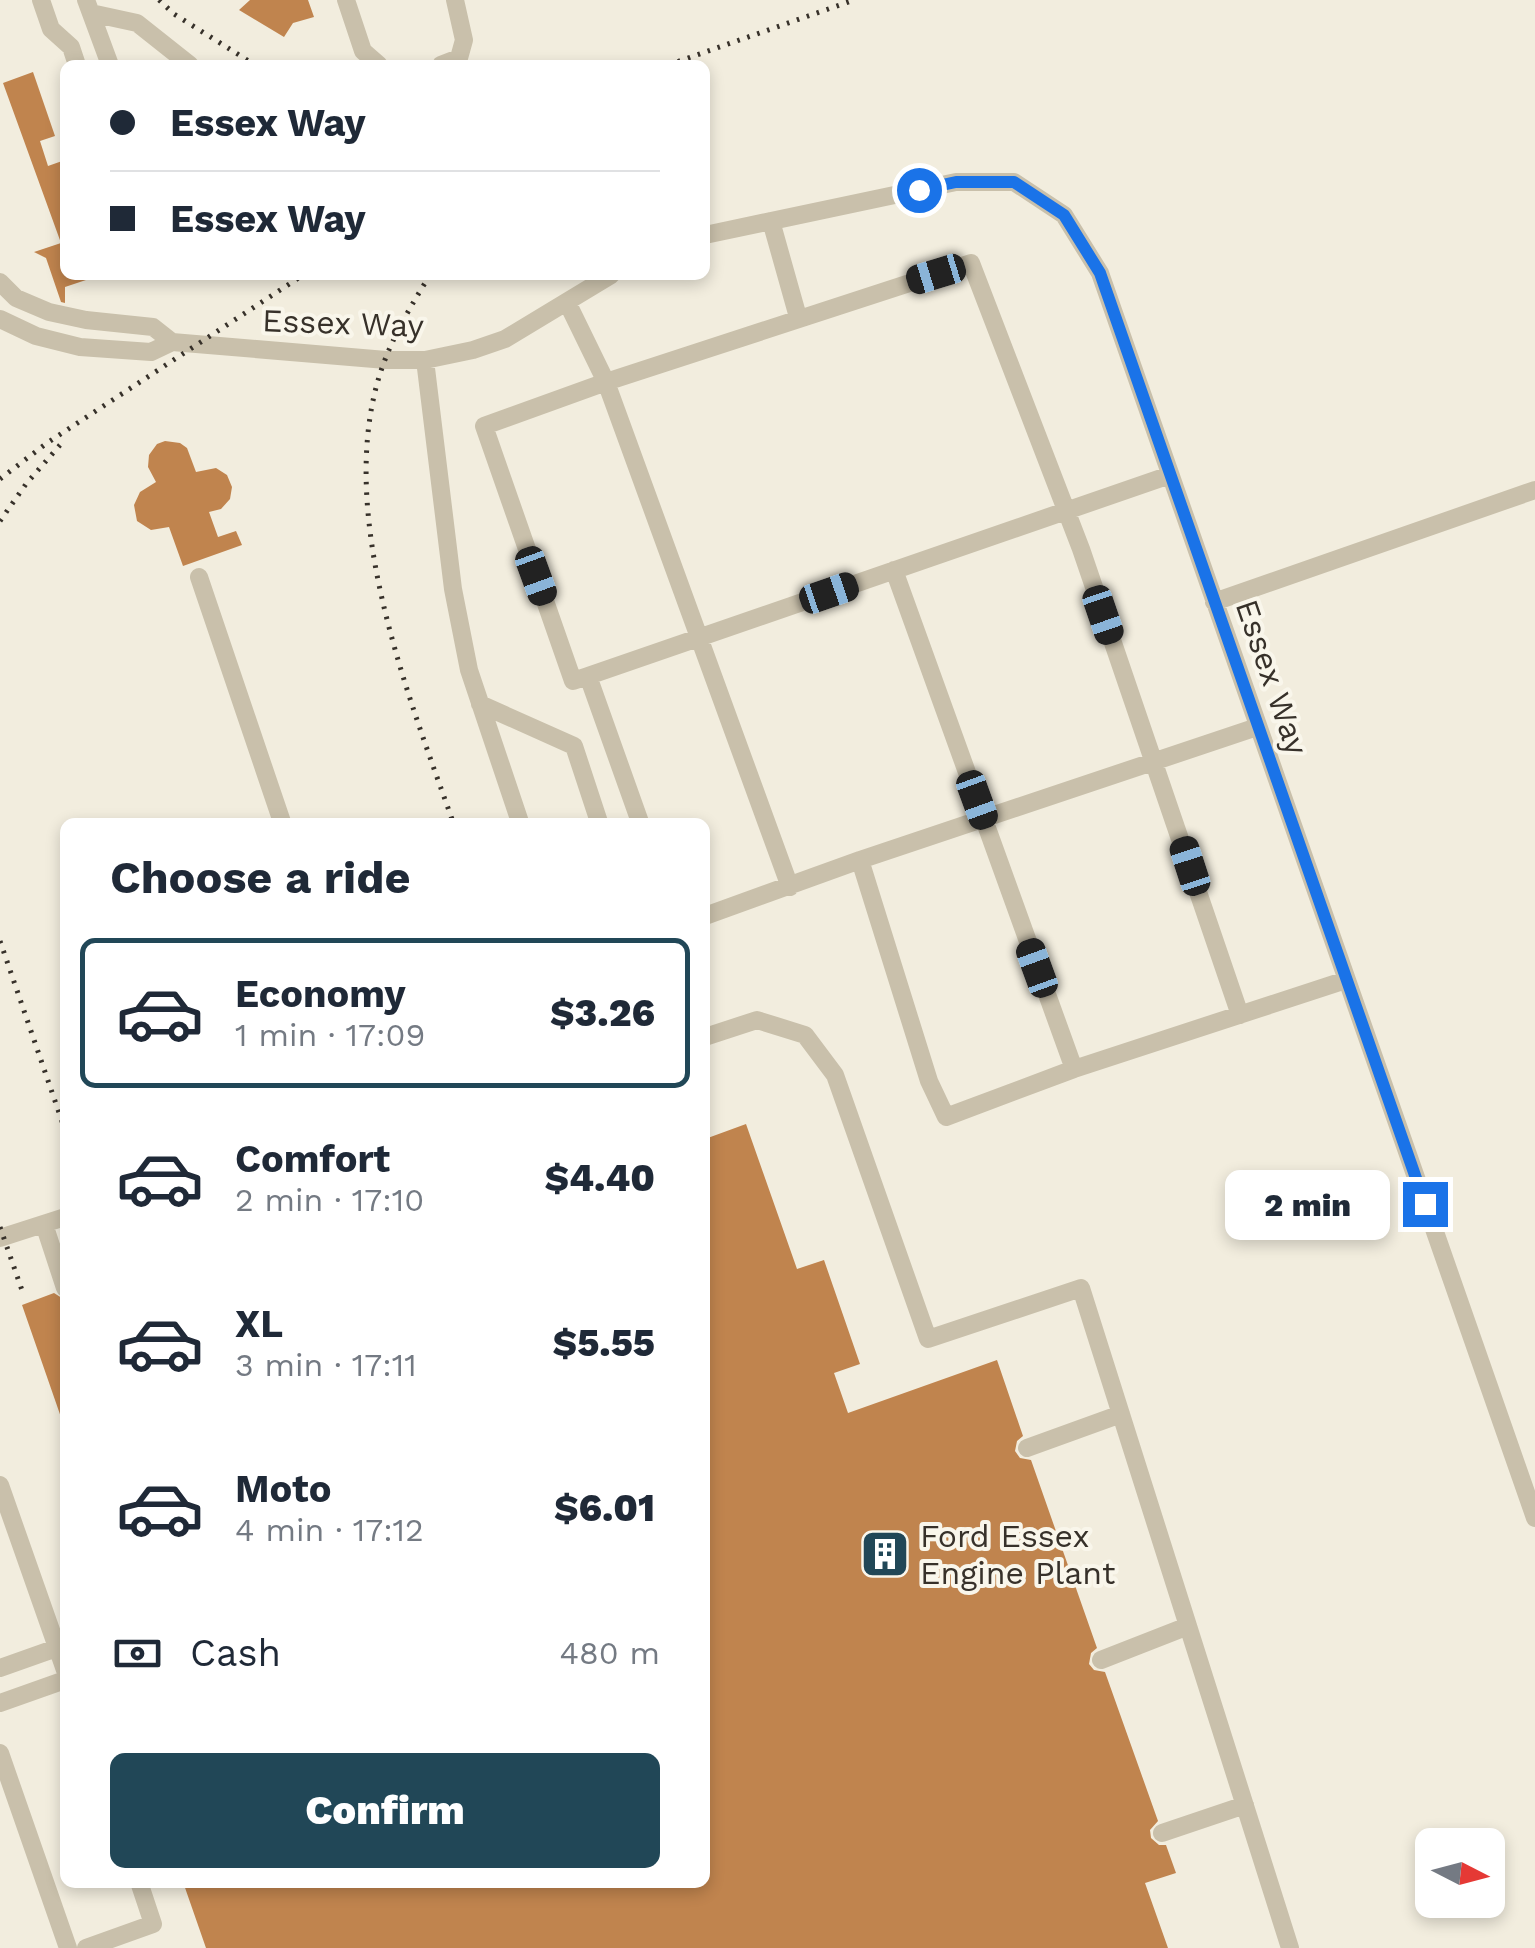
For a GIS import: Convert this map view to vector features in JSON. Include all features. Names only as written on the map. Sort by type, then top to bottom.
[{"type":"street","points":[[41,0],[51,29],[71,47],[75,60]]},
{"type":"street","points":[[346,0],[363,51],[373,60]]},
{"type":"street","points":[[454,60],[459,58],[464,40],[455,0]]},
{"type":"street","points":[[89,6],[108,60]]},
{"type":"street","points":[[89,6],[138,23],[184,60]]},
{"type":"street","name":"Essex Way","points":[[710,234],[956,182],[1014,182],[1064,215],[1100,273],[1533,1507]]},
{"type":"street","points":[[771,221],[798,317]]},
{"type":"street","points":[[1170,475],[1066,510],[573,681],[484,426],[798,317],[971,263],[1066,510],[1240,1015]]},
{"type":"street","name":"Essex Way","points":[[0,323],[80,347],[150,352],[172,342],[424,360],[505,339],[603,280]]},
{"type":"street","name":"Essex Way","points":[[0,282],[16,298],[48,312],[153,326],[172,342]]},
{"type":"street","points":[[568,302],[606,382],[790,887]]},
{"type":"street","points":[[424,360],[453,589],[469,670],[519,818]]},
{"type":"street","points":[[1214,602],[1535,490]]},
{"type":"street","points":[[894,570],[1074,1070]]},
{"type":"street","points":[[200,576],[281,818]]},
{"type":"street","points":[[588,676],[639,818]]},
{"type":"street","points":[[480,704],[574,746],[598,818]]},
{"type":"street","points":[[710,914],[1257,726]]},
{"type":"street","points":[[860,860],[929,1081],[946,1116],[1346,980]]},
{"type":"street","points":[[710,1034],[757,1020],[805,1035],[835,1075],[928,1339],[1082,1288],[1290,1948]]},
{"type":"street","points":[[0,1238],[60,1219]]},
{"type":"street","points":[[44,1224],[60,1273]]},
{"type":"street","points":[[1027,1448],[1121,1414]]},
{"type":"street","points":[[0,1485],[60,1643]]},
{"type":"street","points":[[1101,1660],[1188,1626]]},
{"type":"street","points":[[0,1668],[60,1646]]},
{"type":"street","points":[[0,1703],[60,1682]]},
{"type":"street","points":[[0,1753],[68,1948]]},
{"type":"street","points":[[1162,1833],[1245,1806]]},
{"type":"street","points":[[86,1948],[108,1944],[153,1924],[141,1888]]},
{"type":"building","points":[[250,0],[308,0],[314,17],[293,23],[284,37],[239,10]]},
{"type":"building","points":[[33,72],[55,136],[40,141],[48,166],[60,162],[60,240],[3,83]]},
{"type":"building","points":[[60,243],[60,280],[86,280],[65,287],[65,303],[61,302],[46,258],[34,252]]},
{"type":"building","points":[[165,441],[187,448],[196,472],[216,468],[227,475],[232,487],[230,499],[221,509],[209,512],[218,537],[236,531],[242,545],[183,566],[169,527],[151,530],[137,521],[134,505],[140,492],[156,482],[148,467],[149,455],[157,444]]},
{"type":"building","name":"Ford Essex Engine Plant","points":[[746,1124],[797,1269],[824,1260],[860,1364],[834,1373],[848,1413],[997,1360],[1023,1436],[1015,1451],[1020,1458],[1031,1460],[1097,1648],[1091,1653],[1089,1664],[1094,1670],[1105,1672],[1158,1821],[1150,1830],[1151,1838],[1166,1845],[1176,1873],[1145,1883],[1168,1948],[206,1948],[185,1888],[710,1888],[710,1137]]},
{"type":"building","points":[[54,1293],[60,1297],[60,1414],[22,1305]]},
{"type":"railway","points":[[159,0],[174,14],[247,60]]},
{"type":"railway","points":[[682,60],[854,0]]},
{"type":"railway","points":[[0,479],[47,443],[295,280]]},
{"type":"railway","points":[[427,280],[395,337],[379,377],[368,431],[366,487],[383,603],[398,661],[452,818]]},
{"type":"railway","points":[[0,521],[60,445]]},
{"type":"railway","points":[[0,941],[60,1115]]},
{"type":"railway","points":[[0,1227],[24,1296]]},
{"type":"place","name":"Ford Essex Engine Plant","points":[[885,1554]]},
{"type":"route","points":[[919,190],[956,182],[1014,182],[1064,215],[1100,273],[1425,1204]]}]
